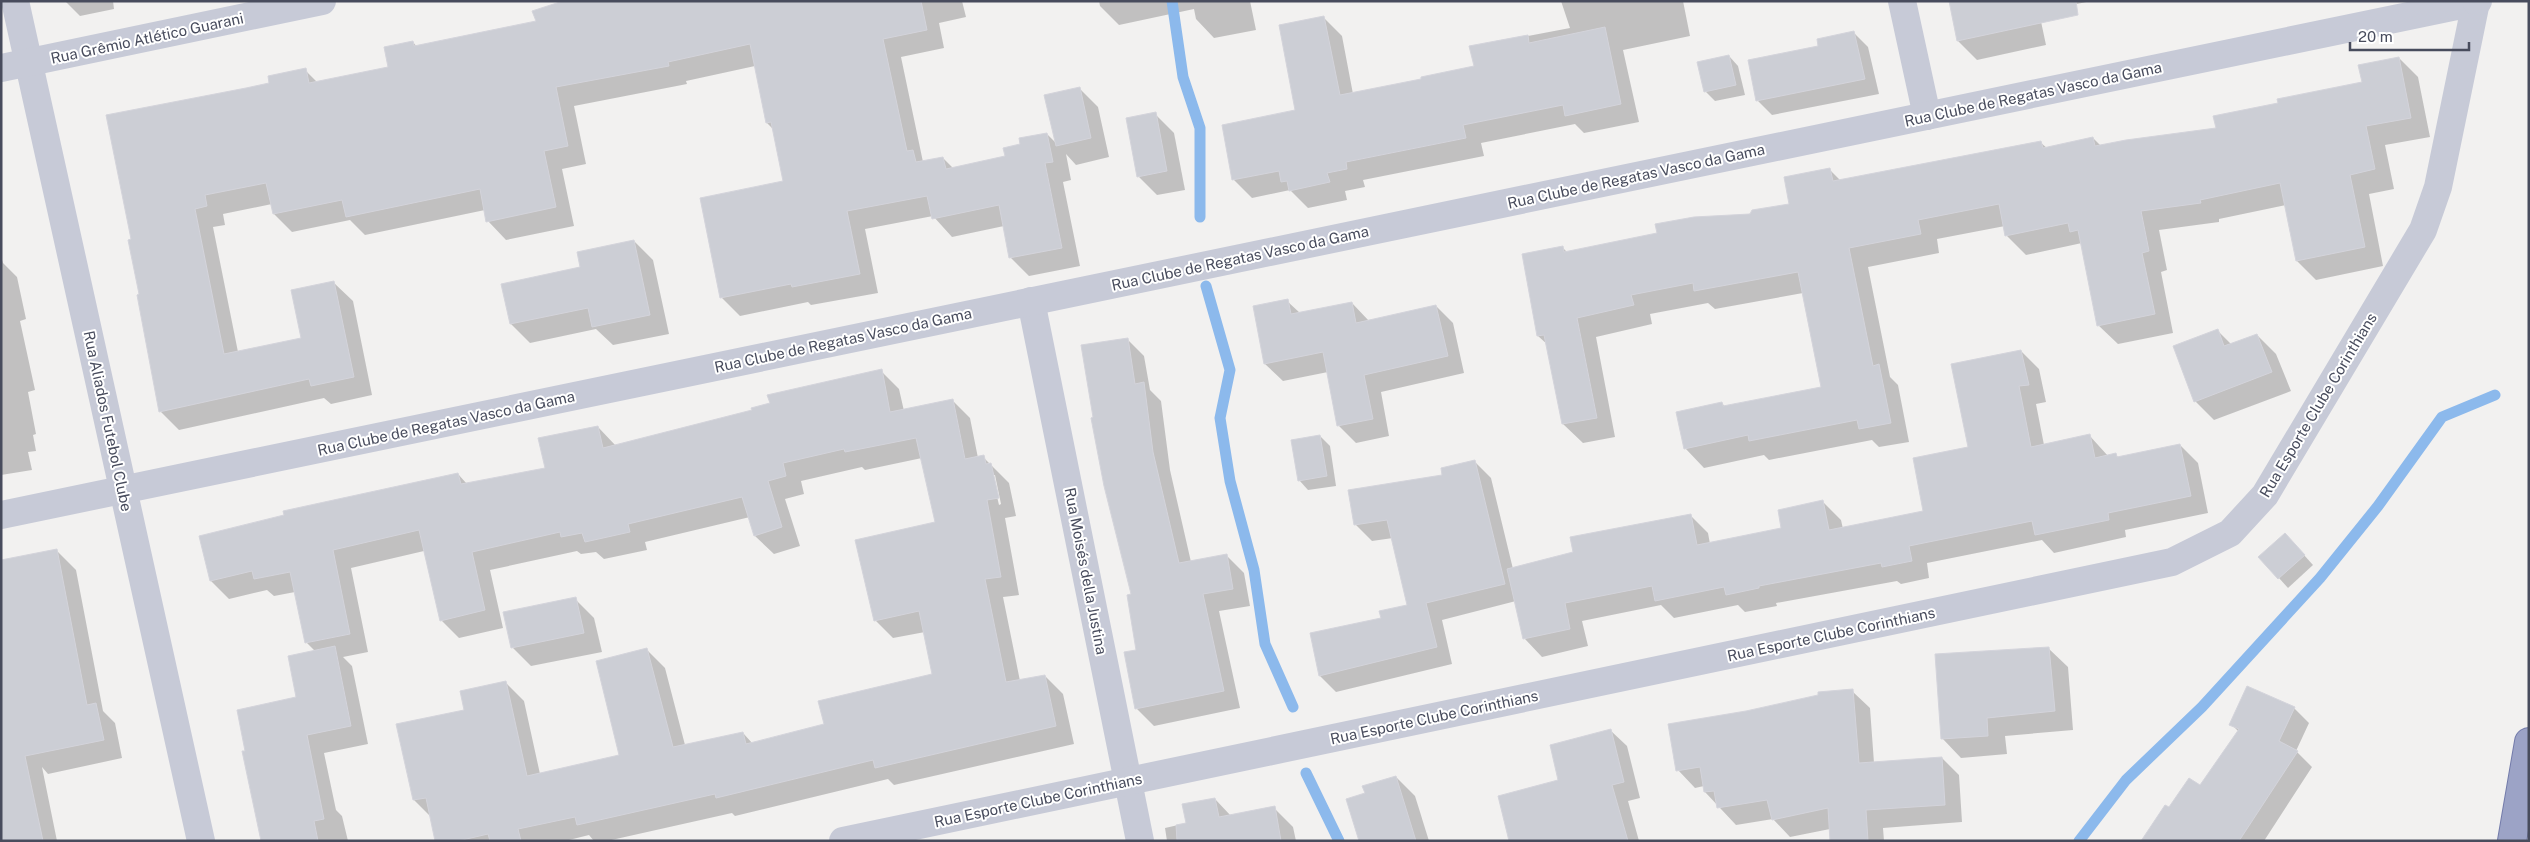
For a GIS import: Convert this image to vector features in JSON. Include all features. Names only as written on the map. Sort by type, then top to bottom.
[{"type":"highway","points":[[2512,841],[2529,742]]},
{"type":"street","name":"Rua Aliados Futebol Clube","points":[[15,1],[201,841]]},
{"type":"street","name":"Rua Grêmio Atlético Guarani","points":[[1,68],[322,1]]},
{"type":"street","points":[[1902,1],[1927,116]]},
{"type":"street","name":"Rua Clube de Regatas Vasco da Gama","points":[[1,515],[2477,1]]},
{"type":"street","name":"Rua Esporte Clube Corinthians","points":[[843,841],[2172,562],[2230,533],[2266,495],[2423,230],[2438,187],[2477,1]]},
{"type":"street","name":"Rua Moisés della Justina","points":[[1031,302],[1140,841]]},
{"type":"building","points":[[563,1],[921,1],[927,30],[883,39],[907,151],[913,150],[916,162],[943,157],[946,169],[1005,156],[1003,148],[1020,144],[1019,138],[1047,133],[1053,162],[1045,163],[1062,248],[1009,258],[999,205],[932,219],[927,196],[847,211],[860,274],[792,287],[791,284],[720,298],[700,198],[783,181],[771,122],[766,123],[750,44],[668,62],[669,66],[556,87],[568,146],[544,151],[556,207],[486,222],[480,189],[346,217],[342,200],[273,214],[266,183],[205,195],[207,206],[195,209],[224,354],[301,338],[291,290],[334,281],[354,377],[311,386],[309,379],[159,412],[128,240],[131,239],[106,115],[269,83],[268,76],[306,68],[309,83],[388,67],[384,47],[413,41],[414,46],[536,21],[532,11]]},
{"type":"building","points":[[1949,1],[2076,1],[2078,15],[1957,41]]},
{"type":"building","points":[[1324,16],[1340,95],[1474,66],[1469,46],[1528,35],[1529,43],[1605,27],[1621,104],[1565,116],[1563,105],[1463,125],[1466,138],[1346,162],[1347,169],[1327,173],[1330,182],[1289,191],[1287,181],[1281,182],[1279,171],[1232,180],[1222,125],[1295,110],[1279,25]]},
{"type":"building","points":[[1854,31],[1865,79],[1756,101],[1748,60],[1818,46],[1817,39]]},
{"type":"building","points":[[1729,55],[1736,85],[1704,92],[1697,62]]},
{"type":"building","points":[[2399,57],[2411,118],[2366,126],[2375,169],[2350,175],[2365,247],[2296,261],[2280,183],[2200,200],[2201,203],[2141,211],[2149,251],[2142,253],[2155,314],[2097,326],[2078,230],[2070,232],[2068,223],[2005,236],[1999,204],[1918,220],[1921,234],[1849,248],[1873,366],[1879,364],[1891,423],[1859,429],[1857,420],[1749,441],[1748,435],[1684,449],[1676,412],[1722,402],[1723,406],[1821,387],[1798,272],[1694,291],[1693,283],[1631,295],[1634,305],[1577,318],[1597,418],[1562,424],[1544,335],[1537,336],[1522,254],[1563,246],[1564,252],[1657,233],[1655,224],[1694,217],[1750,214],[1752,210],[1789,204],[1784,177],[1830,168],[1833,181],[2041,141],[2043,148],[2093,137],[2095,146],[2216,128],[2213,116],[2278,103],[2277,99],[2362,82],[2358,65]]},
{"type":"building","points":[[1080,87],[1091,138],[1056,146],[1044,95]]},
{"type":"building","points":[[1156,112],[1167,171],[1137,177],[1126,118]]},
{"type":"building","points":[[634,240],[650,315],[592,327],[588,308],[510,324],[501,284],[580,267],[577,252]]},
{"type":"building","points":[[1288,299],[1291,314],[1352,302],[1356,323],[1436,305],[1448,356],[1364,375],[1373,419],[1337,426],[1323,352],[1264,364],[1253,306]]},
{"type":"building","points":[[2218,329],[2224,346],[2257,334],[2272,372],[2194,402],[2173,346]]},
{"type":"building","points":[[1128,338],[1135,384],[1144,382],[1153,452],[1179,563],[1227,554],[1233,589],[1203,594],[1224,691],[1135,709],[1124,652],[1136,650],[1127,595],[1131,594],[1104,486],[1091,418],[1093,417],[1081,345]]},
{"type":"building","points":[[2021,350],[2029,385],[2019,386],[2031,447],[2090,434],[2095,458],[2116,453],[2117,457],[2180,444],[2191,496],[2108,513],[2109,520],[2035,535],[2032,521],[1909,546],[1912,561],[1882,567],[1881,563],[1759,586],[1759,588],[1726,595],[1724,587],[1655,601],[1652,586],[1565,603],[1570,629],[1523,639],[1507,569],[1573,552],[1570,537],[1691,514],[1697,545],[1781,528],[1778,510],[1823,500],[1829,530],[1923,511],[1913,458],[1968,447],[1951,364]]},
{"type":"building","points":[[882,369],[890,412],[953,399],[965,459],[984,455],[986,464],[991,463],[999,498],[987,500],[1001,577],[985,579],[1006,682],[1045,675],[1056,726],[875,768],[873,760],[716,798],[715,794],[577,825],[575,817],[518,829],[521,841],[490,841],[488,834],[458,841],[435,841],[426,798],[413,800],[396,724],[464,710],[460,691],[506,681],[527,776],[619,755],[596,661],[647,648],[673,747],[743,732],[746,744],[824,724],[818,701],[932,674],[919,611],[874,621],[855,540],[935,522],[916,438],[845,452],[844,449],[783,463],[786,476],[768,481],[782,527],[754,536],[742,497],[628,524],[630,532],[585,542],[582,533],[561,537],[560,532],[472,552],[485,610],[440,621],[419,530],[333,550],[350,634],[305,643],[290,572],[254,579],[252,571],[210,581],[199,536],[284,515],[283,511],[458,473],[461,484],[545,468],[538,438],[598,426],[603,448],[752,410],[751,408],[770,403],[767,395]]},
{"type":"building","points":[[1320,435],[1327,476],[1298,481],[1291,440]]},
{"type":"building","points":[[1475,460],[1505,584],[1426,603],[1437,647],[1319,676],[1310,633],[1381,618],[1379,611],[1407,605],[1387,520],[1354,525],[1348,490],[1442,475],[1441,468]]},
{"type":"building","points":[[2285,533],[2305,555],[2278,579],[2258,557]]},
{"type":"building","points":[[57,549],[87,705],[96,703],[104,740],[25,756],[43,841],[1,841],[1,560]]},
{"type":"building","points":[[576,597],[584,633],[511,648],[503,612]]},
{"type":"building","points":[[335,646],[351,726],[307,735],[324,819],[314,821],[318,841],[261,841],[242,751],[245,751],[237,710],[296,697],[288,656]]},
{"type":"building","points":[[2049,647],[2055,711],[1987,718],[1988,736],[1941,739],[1935,654]]},
{"type":"building","points":[[2247,686],[2295,707],[2279,741],[2298,751],[2239,841],[2141,841],[2165,805],[2169,807],[2189,778],[2200,785],[2239,729],[2229,725]]},
{"type":"building","points":[[1853,689],[1859,763],[1942,757],[1945,805],[1866,810],[1868,841],[1830,841],[1828,808],[1772,820],[1767,800],[1717,808],[1714,791],[1704,792],[1700,767],[1676,771],[1668,724],[1746,711],[1818,695],[1818,692]]},
{"type":"building","points":[[1611,729],[1624,782],[1612,785],[1628,841],[1509,841],[1498,796],[1558,780],[1550,745]]},
{"type":"building","points":[[1396,776],[1416,841],[1359,841],[1346,799],[1365,793],[1362,786]]},
{"type":"building","points":[[1215,798],[1219,817],[1275,806],[1281,841],[1177,841],[1176,825],[1186,823],[1182,804]]},
{"type":"waterway","points":[[1172,1],[1183,77],[1200,128],[1200,217]]},
{"type":"waterway","points":[[1206,286],[1230,370],[1220,418],[1230,481],[1254,570],[1265,644],[1293,707]]},
{"type":"waterway","points":[[2079,841],[2126,780],[2202,707],[2320,578],[2378,506],[2442,417],[2495,395]]},
{"type":"waterway","points":[[1306,773],[1339,841]]}]
